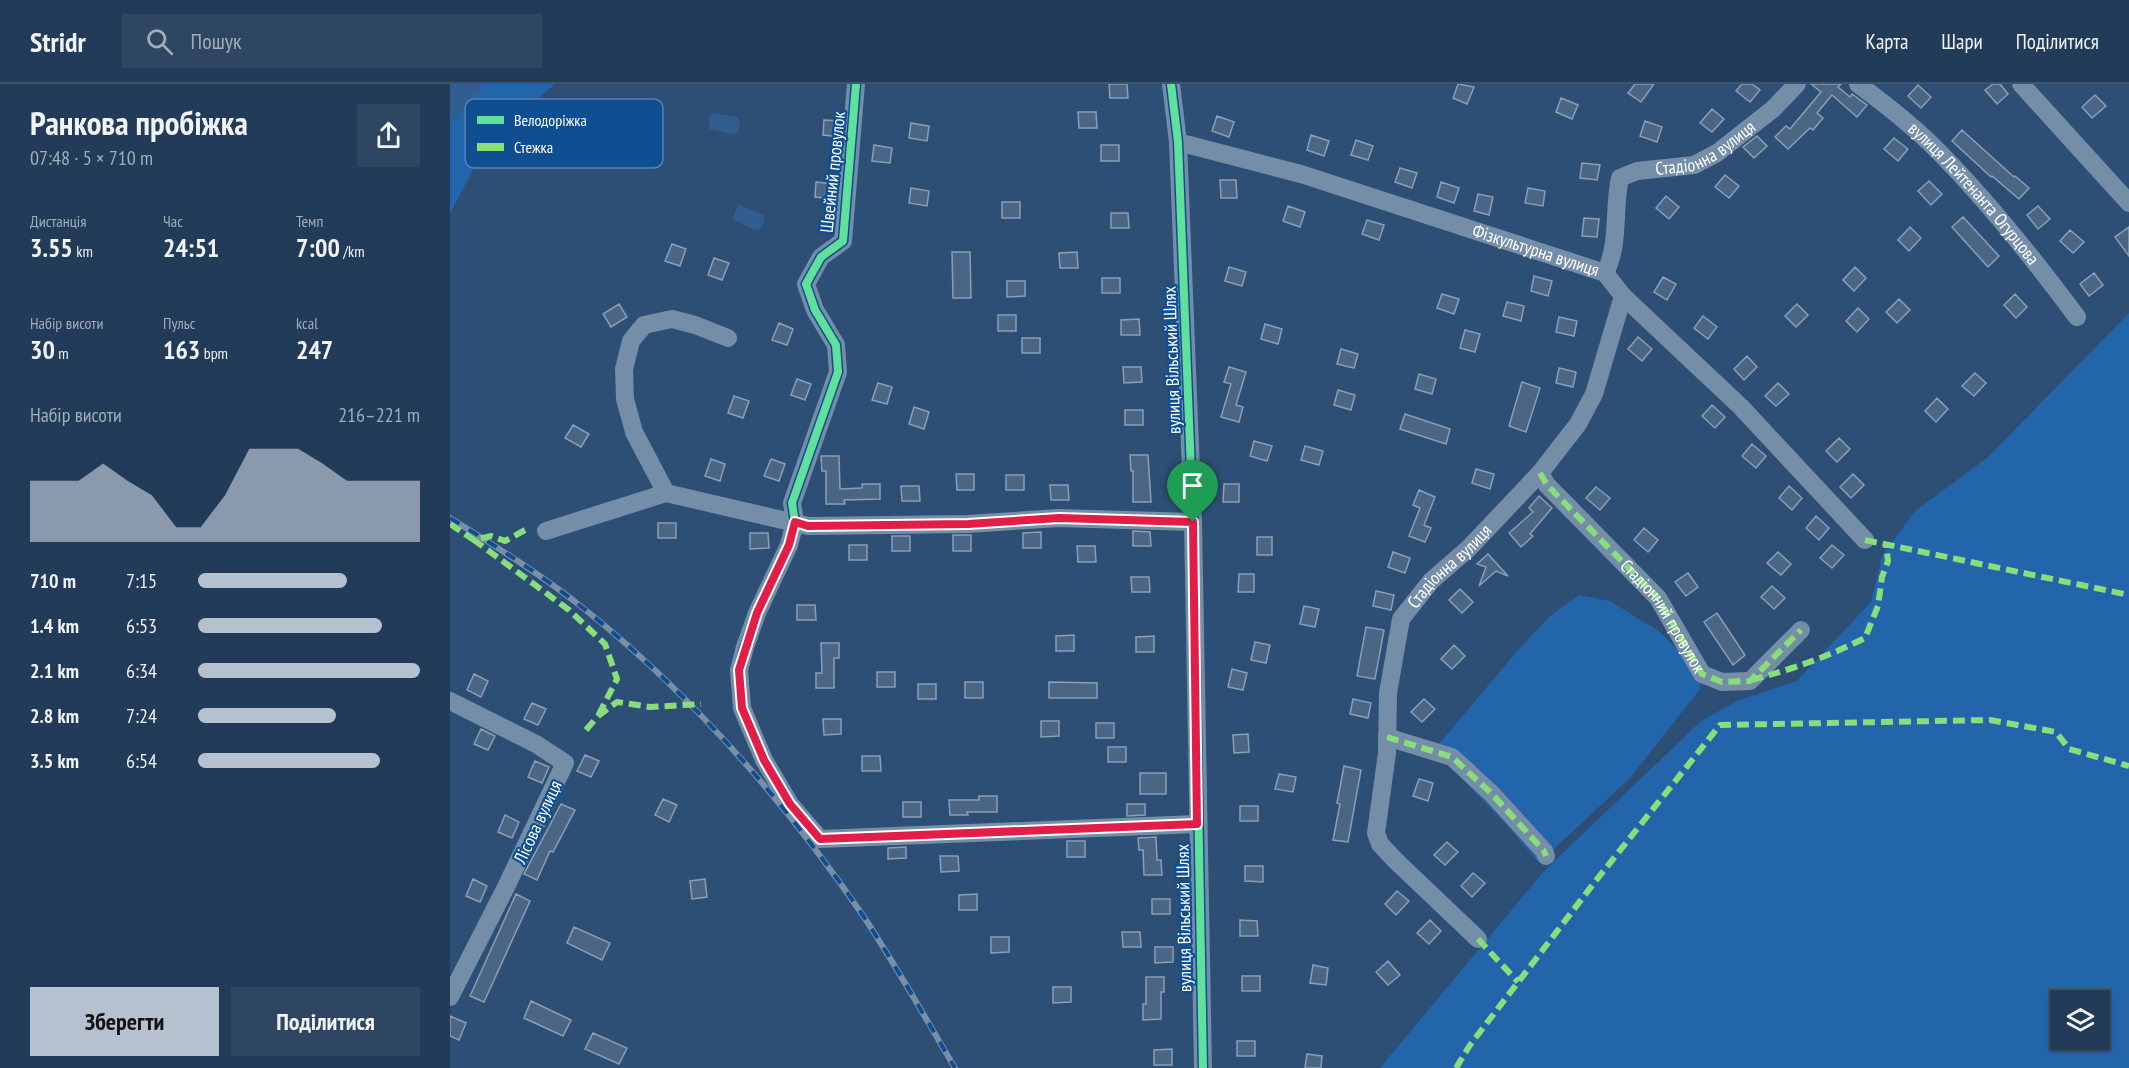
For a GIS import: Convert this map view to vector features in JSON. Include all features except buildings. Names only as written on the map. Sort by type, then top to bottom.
[{"type":"street","name":"Швейний провулок","points":[[795,522],[792,503],[838,372],[836,345],[815,310],[806,284],[821,257],[843,241],[856,84]]},
{"type":"street","name":"вулиця Вільський Шлях","points":[[1171,84],[1178,142],[1193,522],[1203,1068]]},
{"type":"street","name":"Стадіонна вулиця","points":[[1605,273],[1612,252],[1620,178],[1637,171],[1694,165],[1717,153],[1773,109],[1797,84]]},
{"type":"street","name":"вулиця Лейтенанта Огурцова","points":[[1858,84],[1890,108],[1935,148],[2027,250],[2077,317]]},
{"type":"street","points":[[2021,84],[2129,203]]},
{"type":"street","name":"Фізкультурна вулиця","points":[[1178,142],[1301,174],[1605,273],[1623,296],[1741,407],[1865,540]]},
{"type":"street","name":"Стадіонна вулиця","points":[[1478,939],[1380,844],[1376,832],[1387,753],[1388,693],[1401,619],[1431,581],[1469,548],[1540,473],[1588,409],[1623,296]]},
{"type":"street","points":[[666,493],[634,432],[625,399],[624,369],[631,341],[644,325],[672,319],[728,338]]},
{"type":"street","name":"Стадіонний провулок","points":[[1540,473],[1547,485],[1658,598],[1702,674],[1722,682],[1750,681],[1801,630]]},
{"type":"street","points":[[546,531],[666,493],[808,526],[968,524],[1059,518],[1193,522]]},
{"type":"street","points":[[795,522],[789,545],[757,613],[739,670],[742,708],[764,760],[790,804],[820,839],[1197,824]]},
{"type":"street","name":"Лісова вулиця","points":[[450,701],[536,744],[565,763],[450,997]]},
{"type":"street","points":[[1387,737],[1452,757],[1492,794],[1546,856]]},
{"type":"shaded area","points":[[450,84],[555,84],[537,99],[465,99],[465,168],[474,168],[450,214]]},
{"type":"shaded area","points":[[710,113],[737,117],[740,122],[738,133],[732,134],[709,129]]},
{"type":"shaded area","points":[[738,204],[763,215],[765,220],[760,229],[754,230],[733,219]]},
{"type":"shaded area","points":[[2129,313],[2129,1068],[1380,1068],[1545,870],[1701,721],[1737,701],[1797,681],[1871,602],[1882,556],[1915,511],[1987,458]]},
{"type":"shaded area","points":[[1579,595],[1610,601],[1660,632],[1702,674],[1700,689],[1630,778],[1539,863],[1503,821],[1434,750],[1518,650],[1550,616]]},
{"type":"waterway","points":[[450,108],[462,89],[469,84]]},
{"type":"railway","points":[[450,518],[531,570],[578,604],[659,674],[733,750],[801,831],[864,917],[955,1068]]},
{"type":"marked path","points":[[1540,473],[1547,485],[1658,598],[1702,674],[1722,682],[1750,681],[1801,630]]},
{"type":"marked path","points":[[450,524],[474,540]]},
{"type":"marked path","points":[[525,530],[505,541],[491,536],[474,540],[569,610],[605,644],[617,679],[598,716]]},
{"type":"marked path","points":[[1865,540],[2129,595]]},
{"type":"marked path","points":[[1751,680],[1810,662],[1865,638],[1878,606],[1882,577],[1888,561],[1886,544]]},
{"type":"marked path","points":[[586,730],[598,716],[617,702],[650,707],[701,704]]},
{"type":"marked path","points":[[1456,1068],[1470,1045],[1594,883],[1720,725],[1990,720],[2056,732],[2069,749],[2129,766]]},
{"type":"marked path","points":[[1387,737],[1452,757],[1492,794],[1546,856]]},
{"type":"marked path","points":[[1478,939],[1518,982]]},
{"type":"cycle path","points":[[856,84],[843,241],[821,257],[806,284],[815,310],[836,345],[838,372],[792,503],[795,522],[789,545],[757,613],[739,670],[742,708],[764,760],[790,804],[820,839],[1197,824]]},
{"type":"cycle path","points":[[1171,84],[1178,142],[1193,522],[1203,1068]]},
{"type":"route","points":[[1059,518],[1193,522],[1197,824],[820,839],[790,804],[764,760],[742,708],[739,670],[757,613],[789,545],[795,522],[808,526],[968,524],[1059,518]]}]
